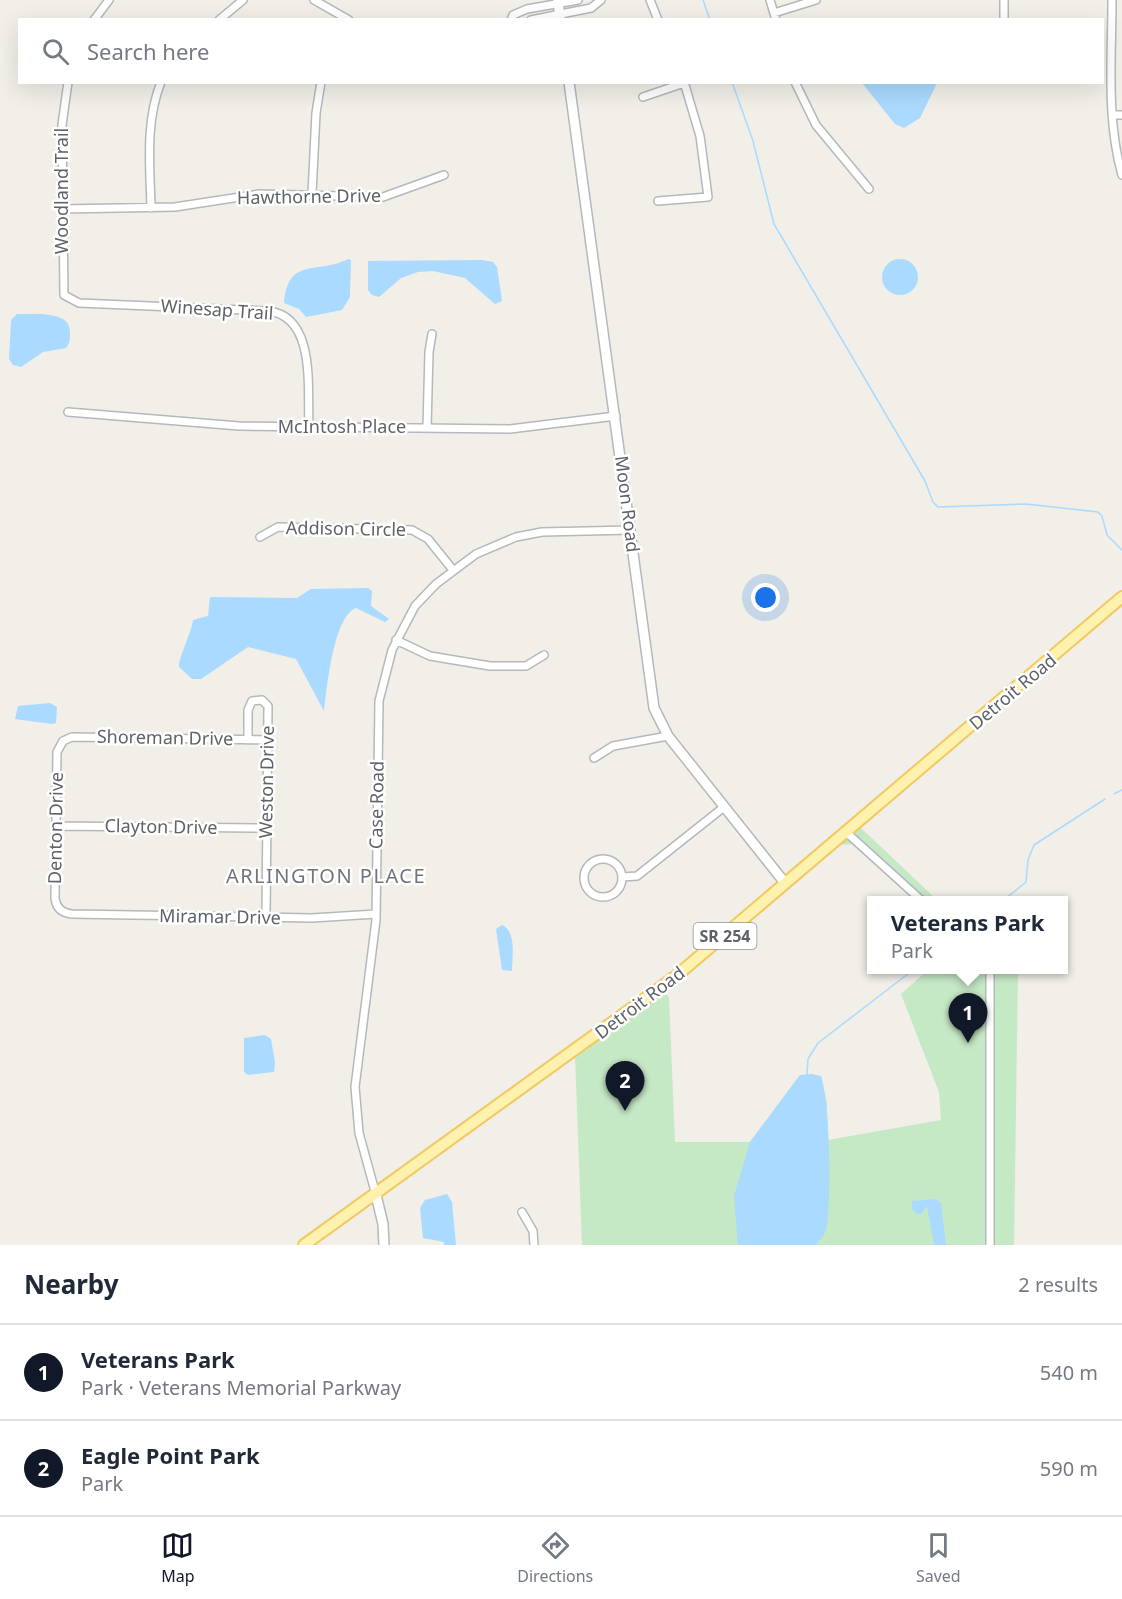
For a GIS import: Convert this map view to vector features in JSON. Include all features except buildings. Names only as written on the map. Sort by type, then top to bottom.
[{"type":"main road","name":"Detroit Road","points":[[304,1245],[666,985],[1122,597]]},
{"type":"street","points":[[96,18],[109,0]]},
{"type":"street","points":[[221,18],[243,0]]},
{"type":"street","points":[[315,0],[345,18]]},
{"type":"street","points":[[512,18],[513,15],[524,10],[578,0]]},
{"type":"street","points":[[558,2],[560,17],[591,8],[601,0]]},
{"type":"street","points":[[650,0],[657,18]]},
{"type":"street","points":[[770,0],[775,16],[816,0]]},
{"type":"street","points":[[1004,0],[1004,18]]},
{"type":"street","points":[[1112,0],[1112,115],[1116,150],[1122,175]]},
{"type":"street","name":"Woodland Trail","points":[[68,84],[62,118],[62,209],[63,282],[64,295],[68,299]]},
{"type":"street","points":[[151,208],[151,129],[153,107],[160,84]]},
{"type":"street","points":[[312,194],[316,113],[321,84]]},
{"type":"street","name":"Moon Road","points":[[569,84],[654,708],[668,736],[785,883]]},
{"type":"street","points":[[643,97],[681,84]]},
{"type":"street","points":[[658,201],[708,197],[700,136],[684,84]]},
{"type":"street","points":[[796,84],[816,125],[870,189]]},
{"type":"street","points":[[1112,115],[1122,115]]},
{"type":"street","name":"Hawthorne Drive","points":[[62,209],[192,205],[248,194],[383,197],[444,175]]},
{"type":"street","name":"Winesap Trail","points":[[68,299],[79,303],[268,311],[283,315],[298,329],[304,348],[309,427]]},
{"type":"street","points":[[428,428],[429,352],[432,334]]},
{"type":"street","name":"McIntosh Place","points":[[68,412],[239,426],[516,429],[616,416]]},
{"type":"street","name":"Addison Circle","points":[[260,537],[278,527],[408,529],[428,539],[453,570]]},
{"type":"street","name":"Case Road","points":[[384,1245],[383,1224],[359,1133],[355,1087],[376,914],[378,713],[382,679],[396,640],[415,606],[453,570],[484,550],[524,535],[561,530],[631,530]]},
{"type":"street","points":[[396,640],[430,657],[490,666],[526,666],[544,655]]},
{"type":"street","name":"Weston Drive","points":[[248,740],[248,707],[252,701],[259,700],[268,706],[266,917]]},
{"type":"street","points":[[594,759],[613,746],[668,736]]},
{"type":"street","name":"Shoreman Drive","points":[[63,741],[72,737],[268,740]]},
{"type":"street","name":"Denton Drive","points":[[63,741],[57,752],[55,898],[58,907],[64,913]]},
{"type":"street","points":[[622,877],[637,876],[724,807]]},
{"type":"street","name":"Clayton Drive","points":[[56,826],[267,828]]},
{"type":"street","points":[[846,832],[917,896]]},
{"type":"street","points":[[606,860],[617,866],[622,877],[614,893],[603,897],[588,889],[584,877],[589,866],[606,860]]},
{"type":"street","name":"Miramar Drive","points":[[64,913],[266,917],[376,914]]},
{"type":"street","points":[[990,974],[990,1245]]},
{"type":"street","points":[[522,1212],[533,1231],[534,1245]]},
{"type":"green space","points":[[859,826],[933,896],[910,896],[852,844],[838,845]]},
{"type":"green space","points":[[924,974],[1018,974],[1014,1245],[582,1245],[575,1055],[662,991],[669,997],[675,1142],[750,1142],[800,1075],[821,1076],[827,1103],[828,1140],[941,1120],[939,1092],[901,994]]},
{"type":"water","points":[[863,84],[937,84],[920,118],[904,128],[895,124]]},
{"type":"water","points":[[900,259],[913,264],[918,277],[913,290],[900,295],[887,290],[882,277],[887,264]]},
{"type":"water","points":[[351,260],[350,297],[342,310],[306,317],[299,309],[284,303],[291,279],[298,273],[306,269],[337,264]]},
{"type":"water","points":[[482,260],[493,262],[497,267],[502,301],[495,304],[465,278],[433,271],[418,272],[401,278],[379,297],[372,295],[368,290],[368,261]]},
{"type":"water","points":[[17,314],[42,314],[62,318],[68,324],[70,338],[68,345],[66,348],[43,352],[21,367],[13,365],[9,359],[11,320]]},
{"type":"water","points":[[368,588],[372,591],[371,606],[389,619],[385,622],[356,608],[348,614],[332,654],[324,711],[296,659],[248,647],[201,679],[192,679],[179,667],[193,620],[208,616],[210,597],[297,598],[311,589]]},
{"type":"water","points":[[50,703],[57,707],[56,723],[15,719],[18,706]]},
{"type":"water","points":[[502,925],[507,928],[512,939],[512,971],[502,970],[496,929]]},
{"type":"water","points":[[265,1035],[271,1039],[275,1062],[274,1072],[248,1075],[244,1072],[244,1038]]},
{"type":"water","points":[[800,1075],[821,1076],[828,1129],[828,1216],[825,1232],[816,1245],[738,1245],[734,1196],[750,1142]]},
{"type":"water","points":[[447,1194],[452,1202],[456,1245],[444,1245],[444,1242],[423,1238],[420,1208],[425,1200]]},
{"type":"water","points":[[936,1199],[941,1203],[946,1245],[934,1245],[927,1206],[922,1213],[917,1214],[912,1209],[912,1201]]},
{"type":"waterway","points":[[703,0],[709,18]]},
{"type":"waterway","points":[[733,84],[753,141],[774,224],[925,481],[933,502],[938,507],[1026,504],[1098,512],[1102,516],[1107,535],[1122,550]]},
{"type":"waterway","points":[[1114,794],[1122,790]]},
{"type":"waterway","points":[[1009,896],[1026,882],[1028,860],[1034,845],[1105,799]]},
{"type":"waterway","points":[[807,1075],[808,1059],[818,1043],[908,974]]},
{"type":"place","name":"Veterans Park","points":[[968,1043]]},
{"type":"place","name":"Eagle Point Park","points":[[625,1111]]},
{"type":"district","name":"ARLINGTON PLACE","points":[[326,876]]}]
